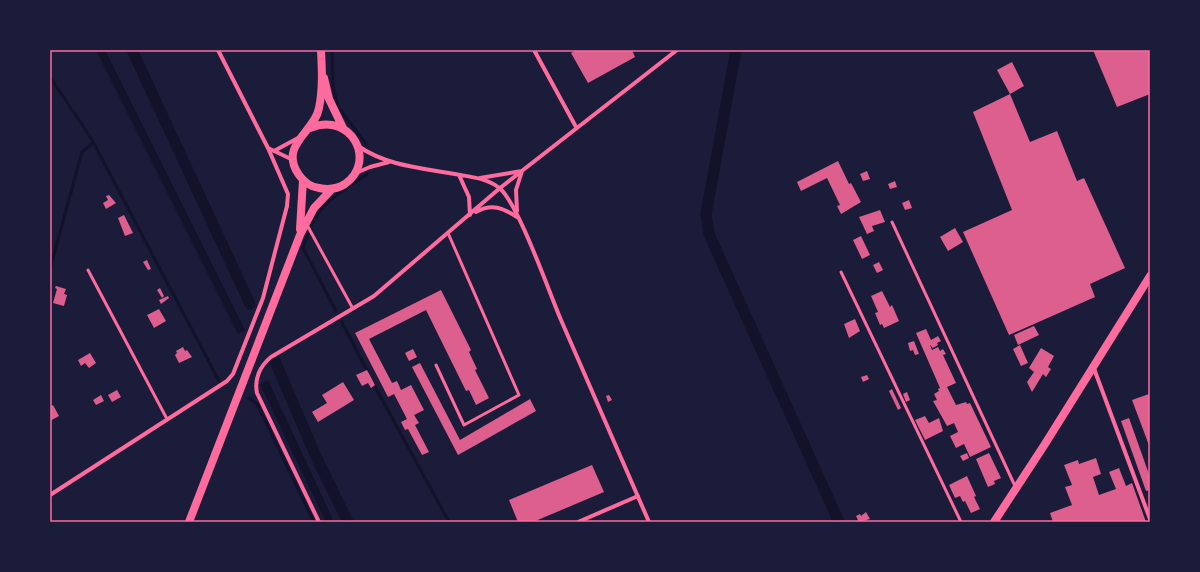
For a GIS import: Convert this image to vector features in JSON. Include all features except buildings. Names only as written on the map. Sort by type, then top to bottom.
[{"type":"main road","points":[[310,128],[319,110],[322,73],[321,50]]},
{"type":"main road","points":[[322,73],[329,99],[343,128]]},
{"type":"main road","points":[[327,123],[343,128],[352,135],[358,146],[359,160],[355,173],[345,184],[332,189],[316,188],[303,180],[296,171],[293,160],[294,148],[300,136],[310,128],[327,123]]},
{"type":"main road","points":[[300,235],[303,180]]},
{"type":"main road","points":[[189,522],[300,235],[314,208],[332,189]]},
{"type":"main road","points":[[994,522],[1150,276]]},
{"type":"street","points":[[50,495],[227,381],[234,374],[263,298],[287,206],[288,194],[268,148],[218,50]]},
{"type":"street","points":[[534,50],[576,127]]},
{"type":"street","points":[[319,522],[255,385],[262,367],[271,357],[374,296],[500,188],[576,127],[677,50]]},
{"type":"street","points":[[274,151],[300,136]]},
{"type":"street","points":[[358,146],[370,154],[390,162],[478,178],[500,188],[509,199],[649,522]]},
{"type":"street","points":[[268,148],[293,160]]},
{"type":"street","points":[[355,173],[370,167],[390,162]]},
{"type":"street","points":[[478,178],[522,171]]},
{"type":"street","points":[[518,217],[516,190],[522,171]]},
{"type":"street","points":[[459,175],[469,197],[470,215]]},
{"type":"street","points":[[470,215],[493,206],[503,209],[518,217]]},
{"type":"street","points":[[1093,366],[1150,519]]},
{"type":"street","points":[[578,522],[638,496]]},
{"type":"lane","points":[[892,222],[1016,488]]},
{"type":"lane","points":[[306,223],[352,308]]},
{"type":"lane","points":[[436,365],[464,425],[519,395],[448,233]]},
{"type":"lane","points":[[88,270],[167,419]]},
{"type":"lane","points":[[841,272],[961,522]]},
{"type":"shaded area","points":[[96,50],[105,50],[245,330],[238,334]]},
{"type":"shaded area","points":[[268,380],[334,522],[326,522],[260,384]]},
{"type":"waterway","points":[[132,50],[250,304]]},
{"type":"waterway","points":[[332,50],[333,87],[338,107],[366,144]]},
{"type":"waterway","points":[[736,50],[706,214],[709,234],[839,522]]},
{"type":"waterway","points":[[50,77],[91,138],[219,381]]},
{"type":"waterway","points":[[50,269],[82,152],[93,143]]},
{"type":"waterway","points":[[311,226],[321,209],[335,196],[367,174]]},
{"type":"waterway","points":[[308,234],[303,248],[336,311]]},
{"type":"waterway","points":[[340,319],[368,372]]},
{"type":"waterway","points":[[274,359],[318,461],[348,522]]},
{"type":"waterway","points":[[373,383],[449,522]]},
{"type":"waterway","points":[[249,398],[257,404],[314,522]]}]
